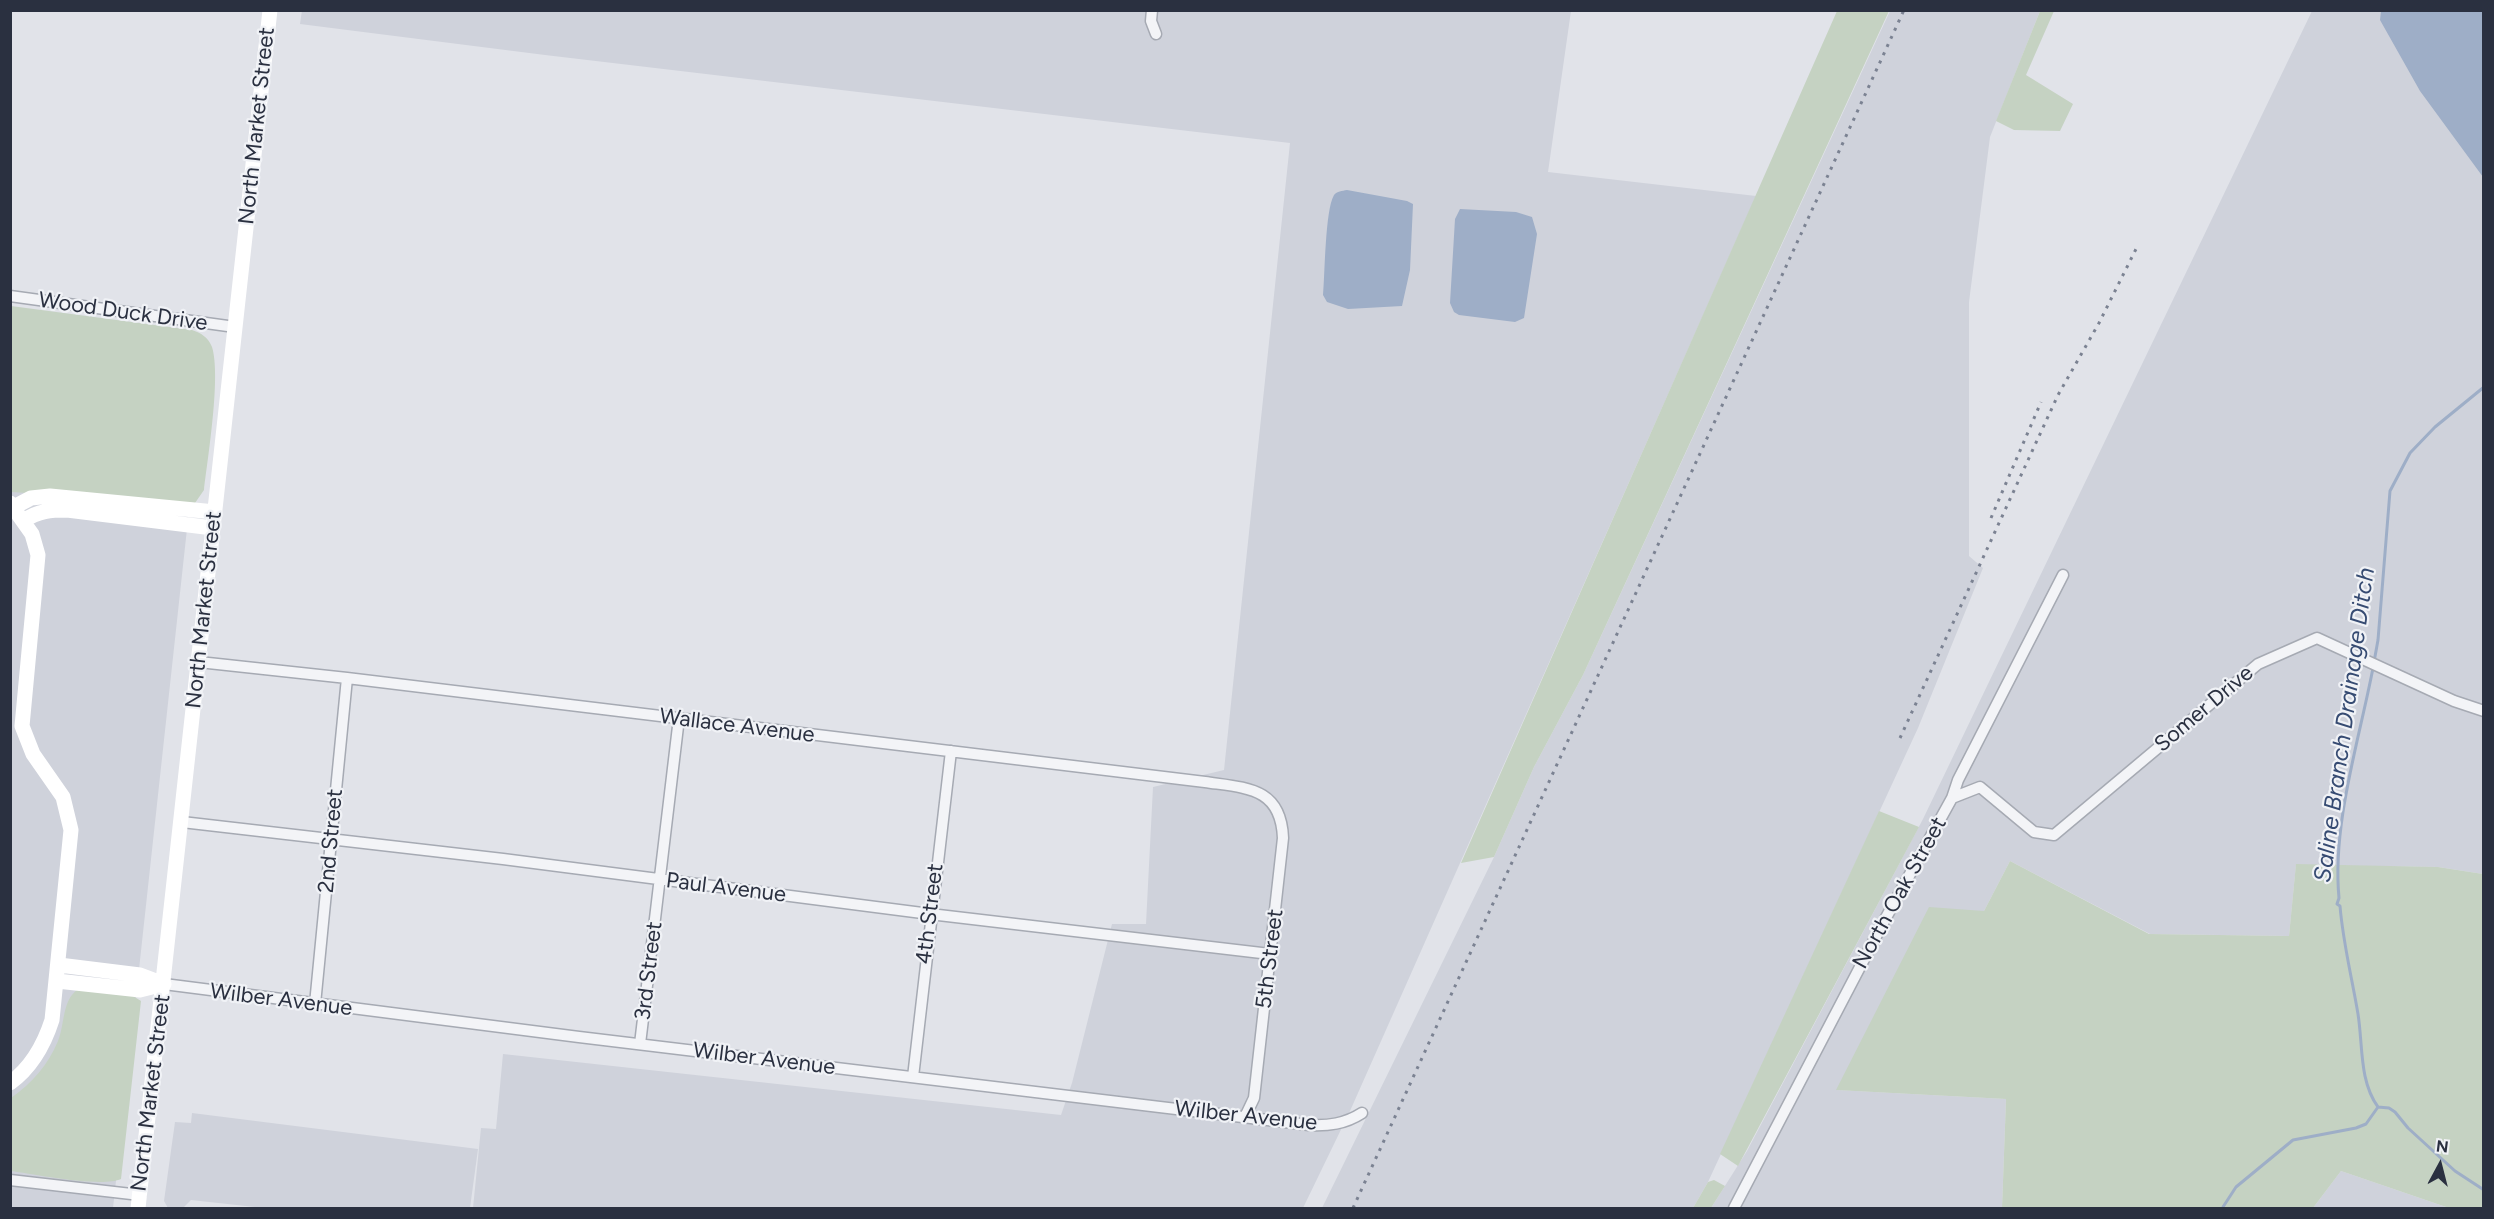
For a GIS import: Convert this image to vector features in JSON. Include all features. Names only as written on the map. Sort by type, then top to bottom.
[{"type":"street","name":"North Market Street","points":[[139,1202],[270,10]]},
{"type":"street","points":[[1152,10],[1151,21],[1156,34]]},
{"type":"street","name":"Wood Duck Drive","points":[[10,296],[235,327]]},
{"type":"street","points":[[10,1083],[34,1060],[46,1039],[52,1020],[71,830],[63,798],[33,754],[22,726],[38,555],[35,538],[25,520],[12,505],[31,498],[57,496],[214,520]]},
{"type":"street","points":[[25,520],[42,512],[68,510],[214,520]]},
{"type":"street","name":"North Oak Street","points":[[1734,1209],[1883,923],[1952,798],[1958,780],[2062,575]]},
{"type":"street","name":"Somer Drive","points":[[1952,798],[1980,787],[2034,832],[2054,835],[2258,664],[2317,638],[2454,701],[2484,711]]},
{"type":"street","name":"Wallace Avenue","points":[[199,662],[347,678],[1245,788],[1259,792],[1272,801]]},
{"type":"street","name":"2nd Street","points":[[315,1004],[347,678]]},
{"type":"street","name":"3rd Street","points":[[640,1044],[679,718]]},
{"type":"street","name":"4th Street","points":[[913,1077],[930,914],[951,751]]},
{"type":"street","name":"5th Street","points":[[1245,1117],[1254,1098],[1283,838],[1280,815],[1272,801]]},
{"type":"street","name":"Paul Avenue","points":[[182,822],[331,838],[930,914],[1270,954]]},
{"type":"street","points":[[59,964],[140,975],[164,984]]},
{"type":"street","points":[[57,981],[140,990],[164,984]]},
{"type":"street","name":"Wilber Avenue","points":[[164,984],[1245,1117],[1324,1125],[1351,1120],[1362,1113]]},
{"type":"street","points":[[10,1180],[139,1202]]},
{"type":"shaded area","points":[[302,10],[1571,11],[1548,172],[1756,196],[1350,1111],[1303,1208],[473,1208],[481,1128],[496,1129],[503,1054],[1061,1115],[1072,1083],[1112,924],[1146,924],[1153,787],[1224,770],[1290,143],[300,24]]},
{"type":"shaded area","points":[[1890,11],[2040,11],[1990,137],[1969,302],[1969,556],[1983,568],[1918,728],[1708,1182],[1693,1208],[1322,1208],[1494,857],[1534,767],[1583,675]]},
{"type":"shaded area","points":[[2312,11],[2483,11],[2483,874],[2438,867],[2296,865],[2289,936],[2150,934],[2010,861],[1984,911],[1837,1090],[2006,1099],[2002,1208],[1711,1208],[1747,1151],[1923,819]]},
{"type":"shaded area","points":[[11,470],[191,492],[113,1208],[11,1208]]},
{"type":"shaded area","points":[[192,1113],[478,1149],[470,1208],[264,1208],[191,1200],[183,1208],[168,1208],[164,1201],[175,1122],[191,1123]]},
{"type":"shaded area","points":[[2341,1171],[2449,1208],[2313,1208]]},
{"type":"green space","points":[[1837,11],[1889,11],[1583,675],[1534,767],[1494,857],[1461,863]]},
{"type":"green space","points":[[2040,11],[2054,11],[2026,75],[2073,104],[2060,131],[2014,130],[1996,121]]},
{"type":"green space","points":[[11,306],[192,330],[206,338],[212,347],[214,360],[214,396],[204,490],[195,503],[11,492]]},
{"type":"green space","points":[[1879,811],[1919,827],[1738,1166],[1720,1154]]},
{"type":"green space","points":[[2010,861],[2149,934],[2289,936],[2296,864],[2438,867],[2483,874],[2483,1208],[2449,1208],[2341,1171],[2313,1208],[2002,1208],[2006,1099],[1836,1090],[1929,907],[1984,911]]},
{"type":"green space","points":[[77,990],[133,996],[141,1001],[121,1179],[99,1182],[83,1181],[11,1171],[11,1098],[32,1080],[49,1058],[58,1041],[66,1006]]},
{"type":"green space","points":[[1714,1180],[1725,1186],[1711,1208],[1693,1208],[1708,1182]]},
{"type":"water","points":[[2381,11],[2483,11],[2483,177],[2420,91],[2380,20]]},
{"type":"water","points":[[1347,190],[1413,204],[1410,270],[1402,306],[1348,309],[1327,302],[1323,295],[1327,228],[1331,203],[1335,194]]},
{"type":"water","points":[[1460,209],[1516,212],[1532,217],[1537,234],[1524,318],[1515,322],[1459,315],[1454,312],[1450,303],[1455,219]]},
{"type":"waterway","name":"Saline Branch Drainage Ditch","points":[[2374,662],[2378,640],[2390,491],[2410,453],[2435,427],[2484,387]]},
{"type":"waterway","name":"Saline Branch Drainage Ditch","points":[[2373,668],[2343,812],[2339,841],[2339,898],[2337,904],[2340,906],[2345,947],[2358,1014],[2365,1074],[2372,1097],[2378,1107],[2389,1108],[2395,1112],[2408,1128],[2455,1171],[2484,1190]]},
{"type":"waterway","points":[[2223,1207],[2236,1187],[2293,1140],[2356,1128],[2366,1124],[2378,1107]]},
{"type":"railway","points":[[1353,1208],[1904,10]]},
{"type":"railway","points":[[1900,738],[2058,395],[2099,323],[2136,249]]},
{"type":"railway","points":[[1991,518],[2041,402]]}]
